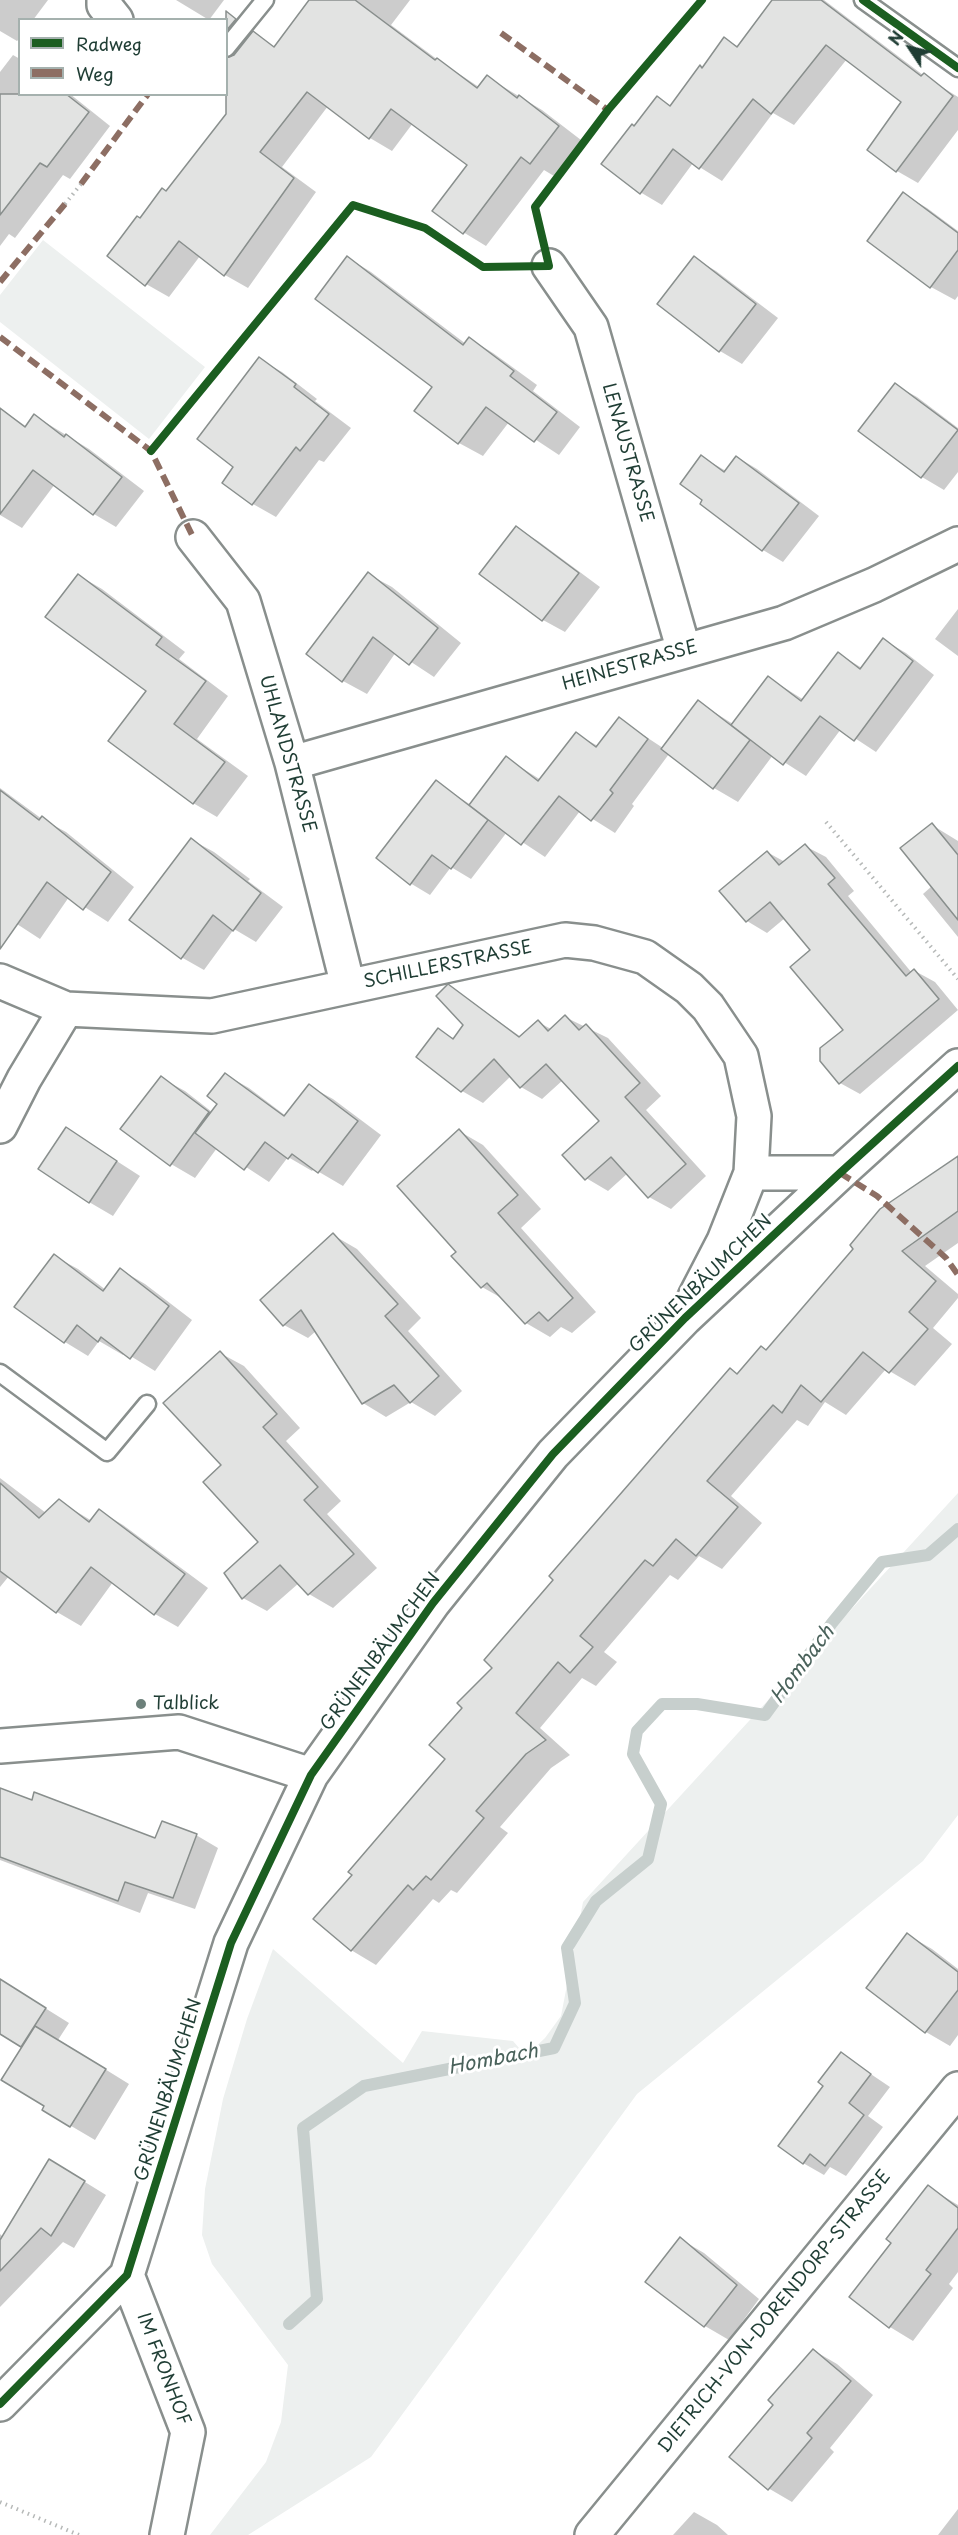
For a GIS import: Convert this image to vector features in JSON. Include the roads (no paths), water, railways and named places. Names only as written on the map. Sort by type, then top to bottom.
[{"type":"street","points":[[104,0],[104,6],[115,18]]},
{"type":"street","name":"LENAUSTRASSE","points":[[549,266],[591,327],[684,651]]},
{"type":"street","name":"UHLANDSTRASSE","points":[[193,537],[243,601],[292,763],[348,986]]},
{"type":"street","name":"HEINESTRASSE","points":[[292,763],[784,623],[874,585],[958,544]]},
{"type":"street","name":"SCHILLERSTRASSE","points":[[0,981],[66,1009],[212,1016],[565,940],[594,943],[645,957],[667,970],[708,1007],[741,1056],[754,1116],[751,1173],[724,1241],[685,1318]]},
{"type":"street","points":[[0,1126],[24,1078],[66,1009]]},
{"type":"street","name":"GRÜNENBÄUMCHEN","points":[[0,2404],[127,2276],[231,1943],[311,1775],[433,1603],[553,1454],[685,1318],[958,1066]]},
{"type":"street","points":[[751,1173],[840,1173]]},
{"type":"street","points":[[0,1746],[179,1732],[311,1775]]},
{"type":"street","name":"DIETRICH-VON-DORENDORP-STRASSE","points":[[592,2535],[958,2088]]},
{"type":"street","name":"IM FRONHOF","points":[[127,2276],[188,2432],[167,2535]]},
{"type":"lane","points":[[228,46],[265,0]]},
{"type":"lane","points":[[864,0],[958,68]]},
{"type":"lane","points":[[0,1373],[107,1452],[147,1404]]},
{"type":"waterway","name":"Hombach","points":[[289,2324],[317,2299],[303,2128],[364,2086],[554,2048],[575,2003],[567,1948],[596,1901],[648,1859],[661,1804],[633,1754],[637,1731],[662,1704],[697,1704],[765,1715],[832,1623],[882,1562],[928,1555],[958,1529]]},
{"type":"place","name":"Talblick","points":[[141,1704]]}]
